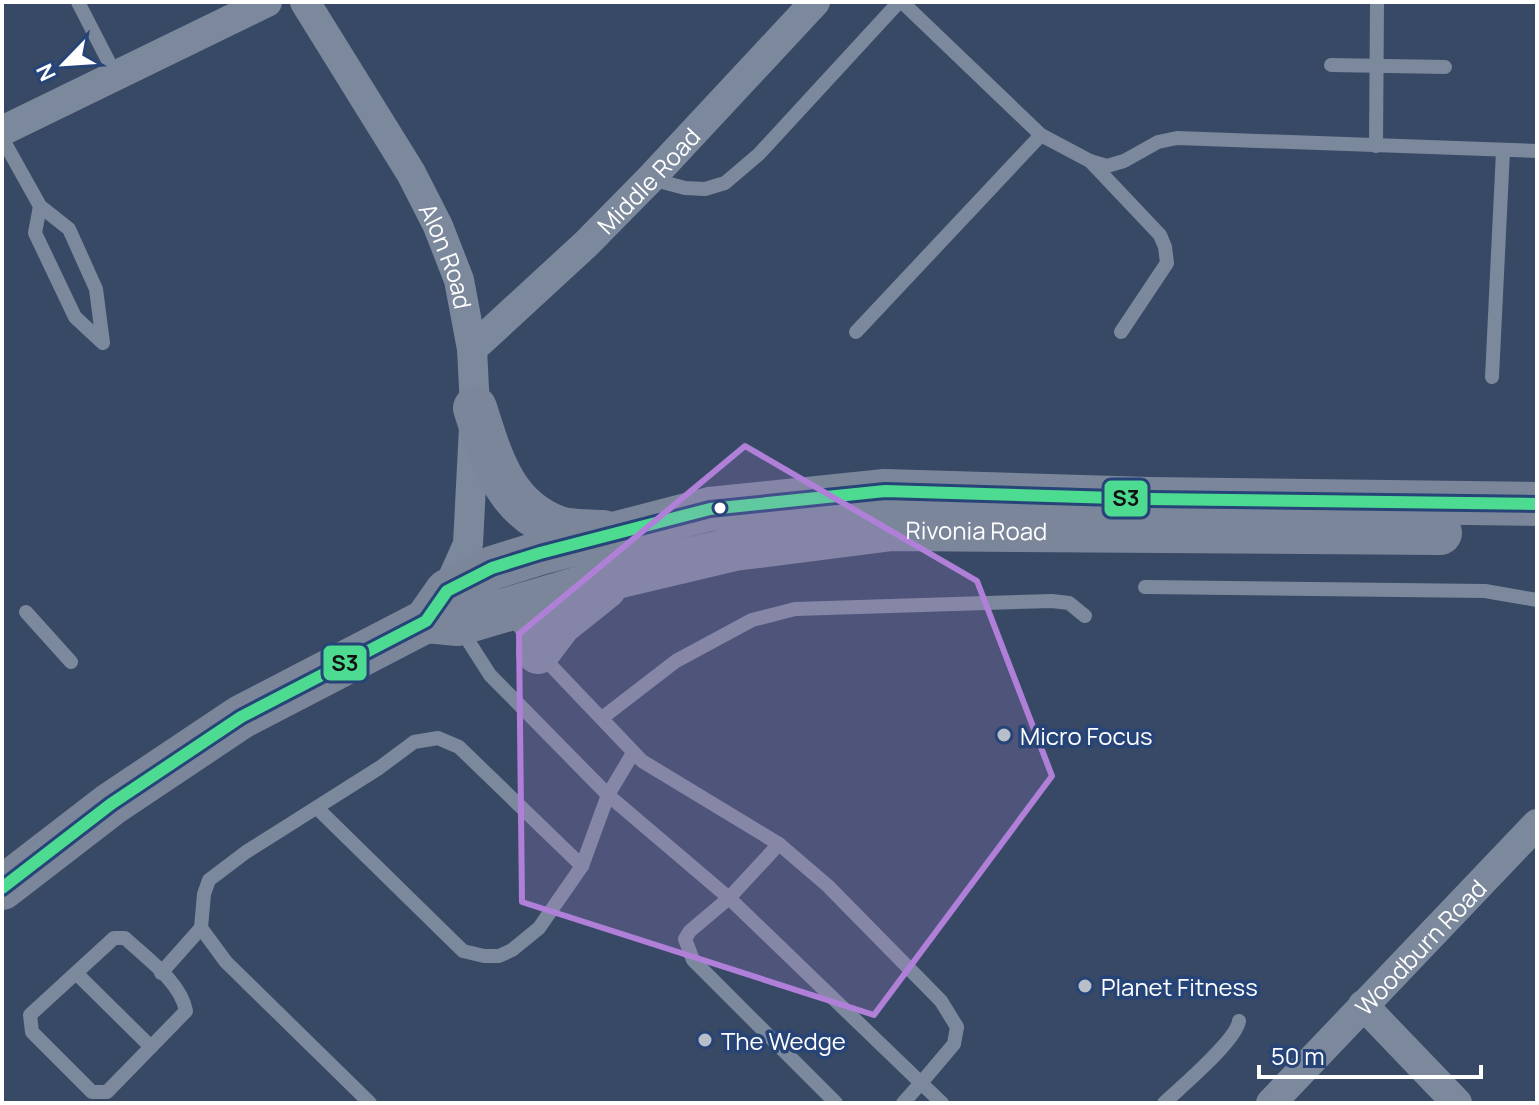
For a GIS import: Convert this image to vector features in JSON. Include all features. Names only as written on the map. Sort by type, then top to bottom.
[{"type":"main road","points":[[475,408],[493,464],[520,507],[560,528],[625,532]]},
{"type":"main road","name":"Rivonia Road","points":[[2,888],[111,804],[241,717],[444,612],[489,574],[540,553],[710,509],[885,491],[1149,499],[1537,504]]},
{"type":"main road","name":"Rivonia Road","points":[[489,574],[620,576],[734,549],[892,529],[1537,534]]},
{"type":"main road","points":[[538,652],[560,623],[620,576]]},
{"type":"street","points":[[2,131],[267,2]]},
{"type":"street","name":"Alon Road","points":[[305,2],[411,173],[438,226],[459,280],[472,349],[489,574]]},
{"type":"street","name":"Middle Road","points":[[472,349],[586,244],[815,2]]},
{"type":"street","name":"Woodburn Road","points":[[1271,1103],[1537,824]]},
{"type":"street","points":[[1363,1005],[1457,1103]]},
{"type":"lane","points":[[78,2],[116,76]]},
{"type":"lane","points":[[651,178],[685,188],[705,189],[725,183],[759,154],[900,2],[1041,135],[1090,161],[1107,166],[1124,161],[1158,142],[1177,138],[1537,151]]},
{"type":"lane","points":[[1376,146],[1377,3]]},
{"type":"lane","points":[[1331,65],[1445,67]]},
{"type":"lane","points":[[856,332],[1041,135]]},
{"type":"lane","points":[[2,138],[40,206],[69,229],[96,289],[98,329],[75,317],[35,233],[40,206]]},
{"type":"lane","points":[[1492,377],[1503,151]]},
{"type":"lane","points":[[1090,161],[1160,235],[1165,247],[1167,263],[1121,332]]},
{"type":"lane","points":[[489,574],[538,652],[633,753],[653,769],[779,844],[828,886],[941,1001],[957,1027],[954,1044],[903,1103]]},
{"type":"lane","points":[[1145,587],[1485,591],[1537,600]]},
{"type":"lane","points":[[602,718],[676,661],[707,642],[752,620],[795,609],[1052,601],[1069,603],[1085,616]]},
{"type":"lane","points":[[26,612],[71,662]]},
{"type":"lane","points":[[444,612],[490,675],[608,795],[729,898],[942,1103]]},
{"type":"lane","points":[[161,973],[201,928],[204,894],[209,880],[246,852],[379,768],[414,742],[438,738],[459,747],[582,866]]},
{"type":"lane","points":[[317,808],[470,954],[499,956],[539,928],[582,866],[608,795],[633,753]]},
{"type":"lane","points":[[779,844],[729,898],[685,939],[689,954],[836,1103]]},
{"type":"lane","points":[[201,928],[226,962],[370,1103]]},
{"type":"lane","points":[[114,938],[125,938],[184,996],[186,1011],[107,1092],[92,1092],[32,1032],[30,1015],[76,973],[114,938]]},
{"type":"lane","points":[[76,973],[151,1047]]},
{"type":"lane","points":[[1164,1103],[1229,1040],[1239,1021]]},
{"type":"highlighted area","points":[[745,446],[977,581],[1052,776],[874,1015],[522,902],[519,634]]},
{"type":"transit line","name":"S3","points":[[2,888],[111,804],[241,717],[426,621],[447,591],[492,568],[540,553],[710,509],[885,491],[1149,499],[1537,504]]},
{"type":"place","name":"Micro Focus","points":[[1004,735]]},
{"type":"place","name":"Planet Fitness","points":[[1085,986]]},
{"type":"place","name":"The Wedge","points":[[705,1040]]}]
